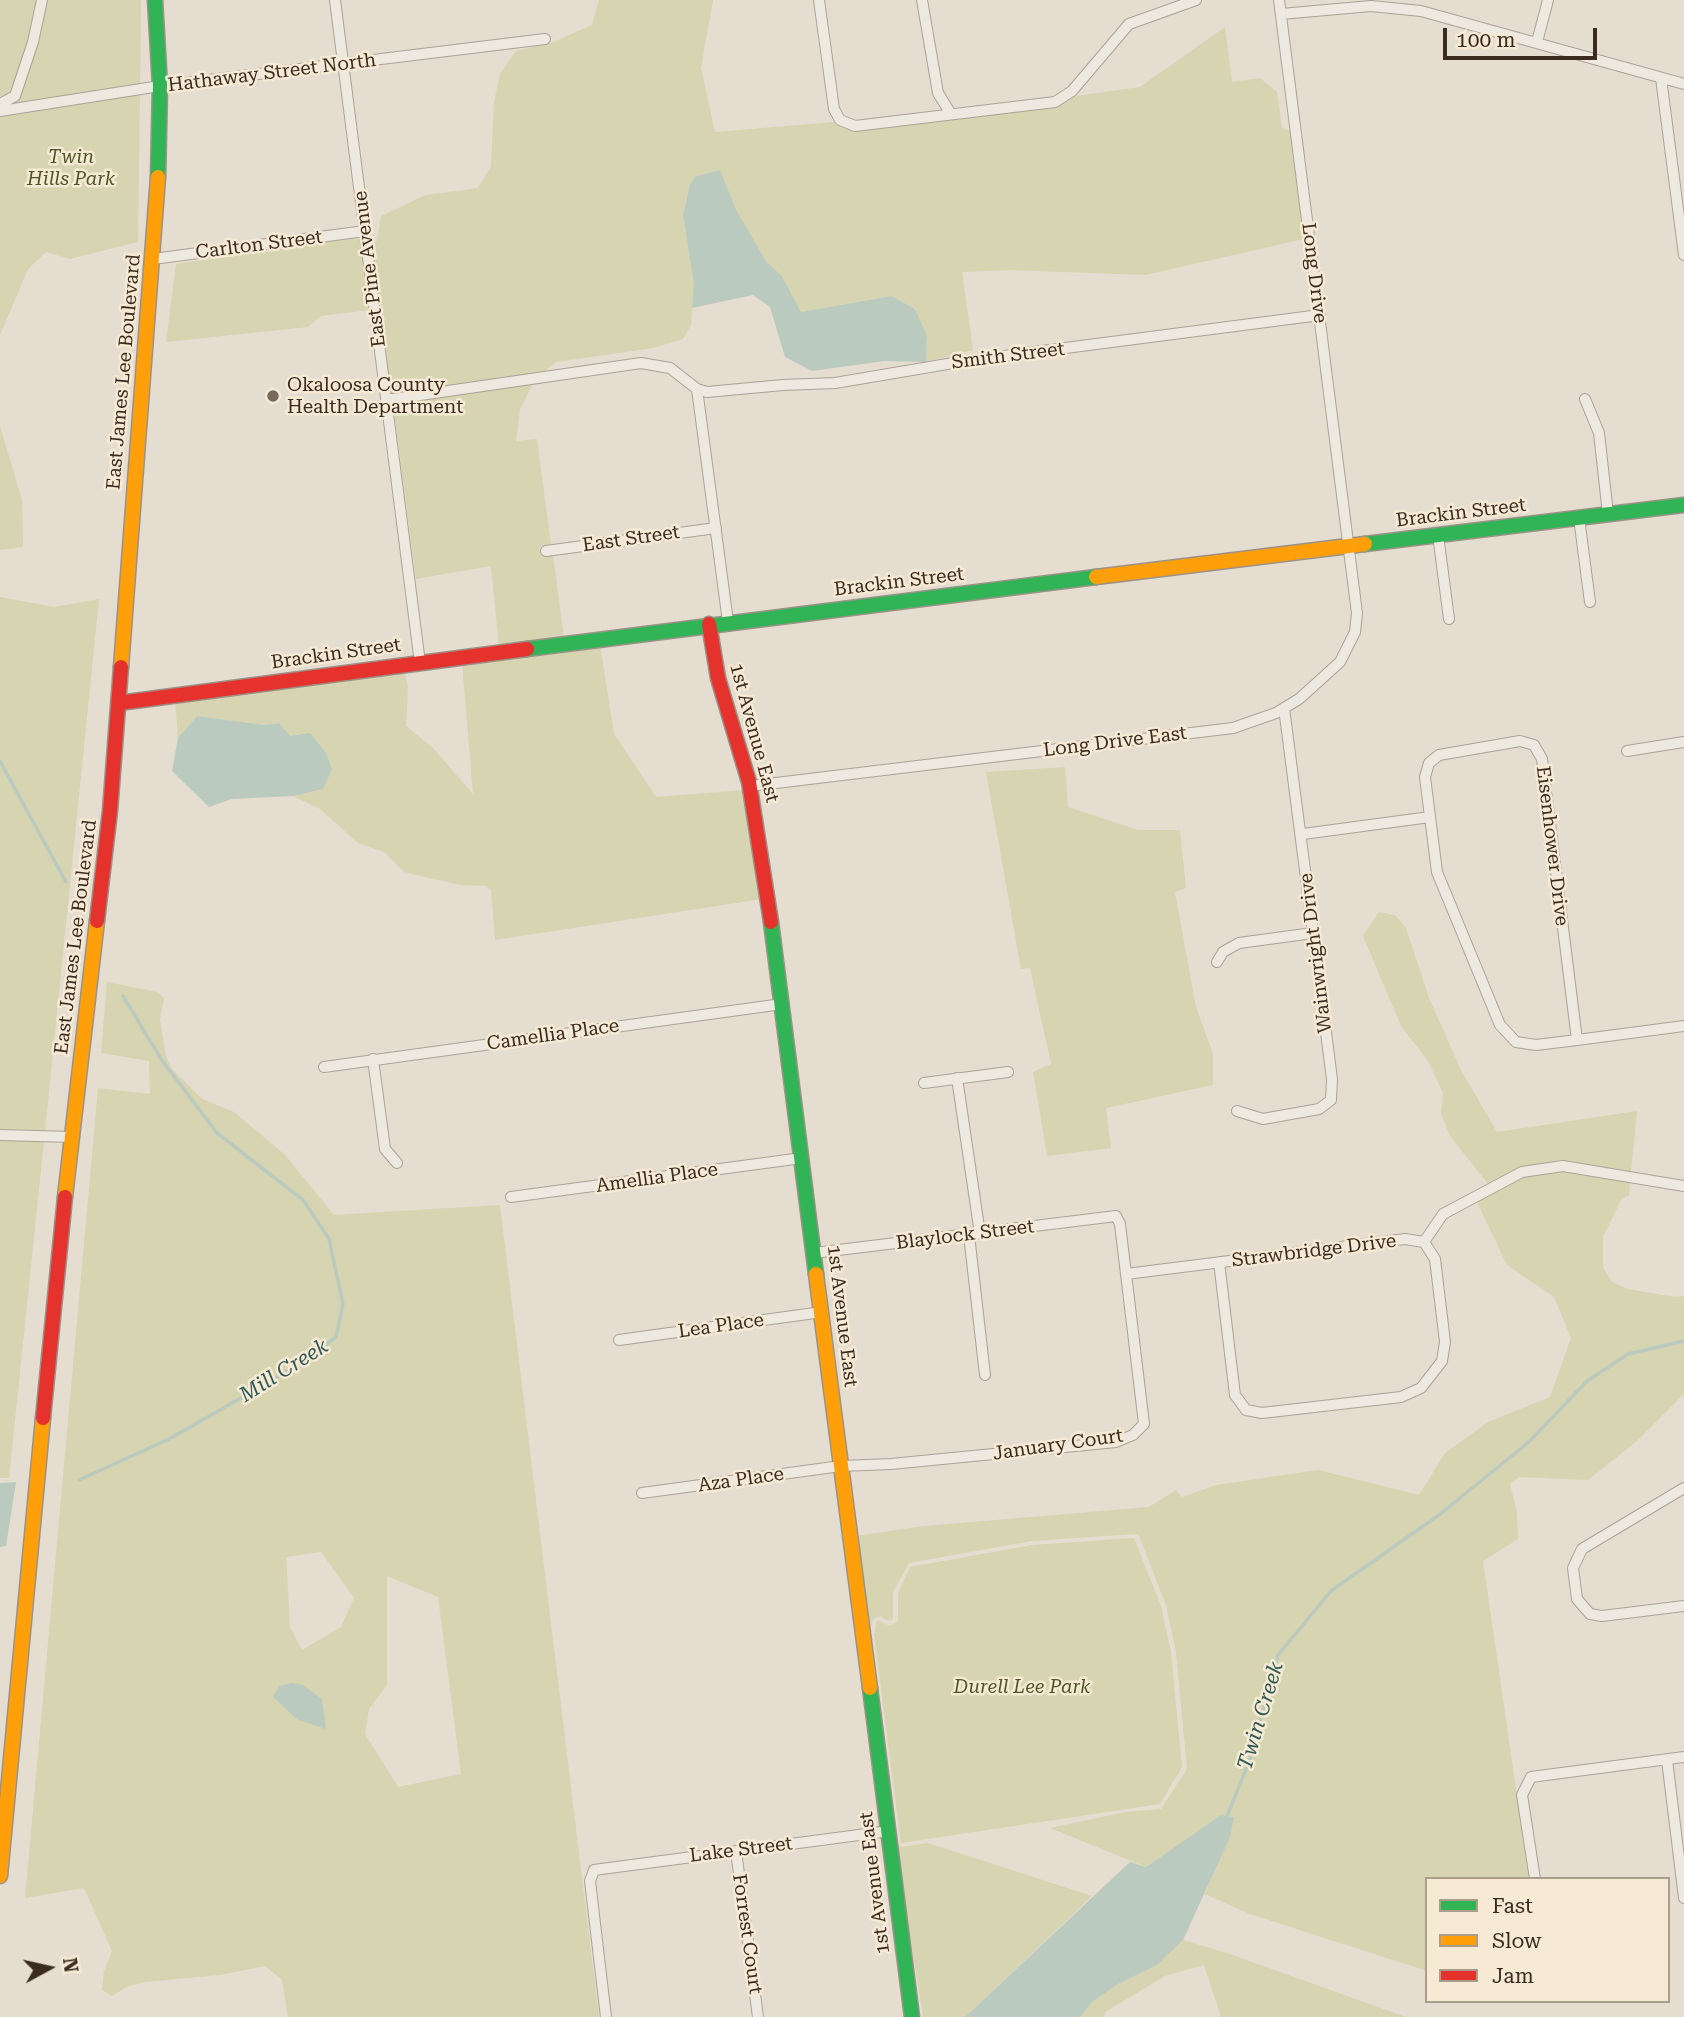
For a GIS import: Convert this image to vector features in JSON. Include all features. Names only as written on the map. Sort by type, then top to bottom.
[{"type":"street","points":[[0,104],[15,96],[33,42],[42,0]]},
{"type":"street","name":"East James Lee Boulevard","points":[[0,1876],[72,1137],[110,811],[119,703],[127,559],[153,259],[160,86],[155,0]]},
{"type":"street","name":"East Pine Avenue","points":[[335,0],[420,663]]},
{"type":"street","points":[[819,0],[834,109],[840,120],[855,125],[1046,103],[1064,97],[1124,27],[1141,18],[1166,13],[1196,0]]},
{"type":"street","points":[[922,0],[938,93],[951,114]]},
{"type":"street","name":"Long Drive","points":[[1279,0],[1348,546]]},
{"type":"street","points":[[1536,42],[1548,0]]},
{"type":"street","points":[[1281,14],[1371,6],[1401,8],[1536,42],[1684,84]]},
{"type":"street","name":"Hathaway Street North","points":[[0,111],[160,86],[545,39]]},
{"type":"street","points":[[1661,78],[1684,255]]},
{"type":"street","name":"Carlton Street","points":[[153,259],[365,231]]},
{"type":"street","name":"Smith Street","points":[[697,389],[707,392],[848,382],[965,361],[1320,315]]},
{"type":"street","points":[[386,400],[648,362],[670,368],[697,389],[728,622]]},
{"type":"street","points":[[1585,399],[1599,433],[1608,514]]},
{"type":"street","name":"Brackin Street","points":[[119,703],[709,624],[1684,505]]},
{"type":"street","points":[[1579,518],[1590,602]]},
{"type":"street","name":"East Street","points":[[546,551],[716,528]]},
{"type":"street","points":[[1438,535],[1449,620]]},
{"type":"street","name":"Long Drive East","points":[[751,786],[1220,730],[1243,725],[1284,708],[1312,690],[1336,667],[1351,645],[1357,613],[1348,546]]},
{"type":"street","name":"1st Avenue East","points":[[709,624],[718,678],[751,786],[782,1004],[912,2017]]},
{"type":"street","name":"Wainwright Drive","points":[[1237,1111],[1263,1119],[1319,1109],[1331,1100],[1332,1079],[1303,834],[1284,708]]},
{"type":"street","name":"Eisenhower Drive","points":[[1577,1040],[1542,759],[1534,745],[1520,741],[1439,755],[1429,763],[1425,777],[1437,872],[1500,1025],[1516,1042],[1536,1045],[1577,1040],[1684,1026]]},
{"type":"street","points":[[1627,751],[1684,742]]},
{"type":"street","points":[[1303,834],[1430,817]]},
{"type":"street","points":[[1217,962],[1223,952],[1239,943],[1313,933]]},
{"type":"street","name":"Camellia Place","points":[[324,1067],[782,1004]]},
{"type":"street","points":[[373,1059],[386,1149],[397,1163]]},
{"type":"street","points":[[924,1083],[1008,1072]]},
{"type":"street","points":[[957,1078],[974,1235],[985,1375]]},
{"type":"street","points":[[0,1135],[72,1137]]},
{"type":"street","name":"Amellia Place","points":[[511,1197],[802,1158]]},
{"type":"street","points":[[1424,1242],[1443,1214],[1522,1172],[1563,1166],[1684,1186]]},
{"type":"street","name":"Blaylock Street","points":[[814,1253],[1116,1216]]},
{"type":"street","name":"January Court","points":[[841,1466],[891,1464],[1116,1441],[1133,1435],[1144,1424],[1121,1224],[1116,1216]]},
{"type":"street","name":"Strawbridge Drive","points":[[1126,1273],[1405,1239],[1424,1242],[1435,1259],[1446,1342],[1442,1361],[1421,1388],[1401,1397],[1262,1413],[1246,1410],[1235,1395],[1219,1262]]},
{"type":"street","name":"Lea Place","points":[[619,1340],[822,1312]]},
{"type":"street","name":"Aza Place","points":[[642,1493],[841,1466]]},
{"type":"street","points":[[1684,1488],[1582,1549],[1573,1568],[1577,1599],[1590,1614],[1602,1616],[1684,1606]]},
{"type":"street","points":[[1535,1877],[1522,1795],[1526,1782],[1538,1773],[1684,1757]]},
{"type":"street","points":[[1667,1760],[1684,1898]]},
{"type":"street","name":"Lake Street","points":[[606,2017],[590,1881],[594,1870],[888,1831]]},
{"type":"street","name":"Forrest Court","points":[[736,1851],[758,2017]]},
{"type":"green space","name":"Twin Hills Park","points":[[0,0],[141,0],[141,10],[138,242],[70,259],[46,252],[28,269],[0,335]]},
{"type":"green space","points":[[599,0],[713,0],[701,68],[715,132],[834,122],[843,128],[856,131],[1056,107],[1075,96],[1140,87],[1225,27],[1232,82],[1260,78],[1277,92],[1282,128],[1290,131],[1304,239],[1145,275],[1010,270],[962,272],[973,350],[926,362],[927,335],[915,309],[892,296],[801,312],[782,276],[766,261],[735,210],[719,170],[696,176],[690,184],[683,215],[694,284],[691,325],[683,339],[653,348],[556,362],[545,371],[391,394],[372,241],[377,241],[381,216],[426,195],[478,188],[491,166],[494,102],[500,74],[516,51],[551,43],[592,25]]},
{"type":"green space","points":[[360,239],[369,310],[321,316],[308,327],[166,342],[176,264]]},
{"type":"green space","points":[[533,383],[520,410],[516,441],[537,439],[551,545],[539,547],[541,556],[553,555],[564,638],[499,647],[491,566],[416,579],[393,404]]},
{"type":"green space","points":[[0,426],[22,500],[23,547],[0,550]]},
{"type":"green space","points":[[0,597],[54,607],[99,599],[45,1131],[0,1130]]},
{"type":"green space","points":[[600,644],[614,734],[656,797],[745,790],[762,899],[495,940],[491,890],[486,886],[460,885],[404,872],[384,852],[358,843],[320,809],[293,796],[323,789],[279,723],[265,725],[197,716],[178,738],[175,701],[404,670],[408,686],[406,726],[433,748],[473,794],[462,662]]},
{"type":"green space","points":[[1065,767],[1068,807],[1138,830],[1180,830],[1186,888],[1175,892],[1196,1007],[1213,1054],[1213,1085],[1106,1108],[1111,1148],[1047,1156],[1033,1072],[1051,1064],[1030,968],[1021,969],[986,772]]},
{"type":"green space","points":[[1379,912],[1395,915],[1406,928],[1429,998],[1461,1070],[1497,1132],[1637,1111],[1631,1172],[1562,1160],[1521,1167],[1488,1184],[1450,1136],[1441,1114],[1443,1093],[1428,1061],[1401,1026],[1363,936]]},
{"type":"green space","points":[[107,982],[157,992],[164,998],[160,1019],[166,1057],[172,1069],[202,1099],[234,1112],[285,1155],[334,1215],[500,1205],[599,2017],[288,2017],[282,1980],[265,1966],[220,1975],[145,1982],[126,1987],[112,1996],[102,1990],[104,1971],[112,1951],[84,1888],[25,1898],[98,1088],[150,1094],[149,1061],[101,1053]],"holes":[[[321,1552],[354,1598],[341,1627],[302,1650],[290,1627],[286,1557]],[[387,1576],[438,1597],[461,1774],[398,1787],[365,1734],[369,1709],[387,1685]]]},
{"type":"green space","points":[[0,1140],[44,1141],[9,1478],[0,1478]]},
{"type":"green space","points":[[1562,1171],[1630,1182],[1629,1195],[1621,1200],[1603,1237],[1603,1267],[1612,1282],[1627,1289],[1684,1296],[1684,1394],[1637,1441],[1588,1480],[1519,1477],[1510,1484],[1517,1512],[1518,1539],[1483,1561],[1529,1877],[1425,1877],[1425,1970],[1250,1914],[1205,1894],[1233,1817],[1221,1815],[1146,1867],[1050,1828],[1126,1812],[1161,1809],[1187,1769],[1176,1652],[1166,1605],[1139,1536],[1134,1534],[1032,1541],[909,1563],[893,1592],[893,1619],[889,1621],[880,1616],[873,1619],[869,1633],[856,1536],[924,1526],[1149,1507],[1176,1490],[1182,1497],[1216,1485],[1318,1470],[1419,1495],[1445,1453],[1488,1422],[1550,1397],[1571,1338],[1554,1297],[1507,1265],[1477,1202],[1524,1177]]},
{"type":"green space","name":"Durell Lee Park","points":[[1134,1538],[1161,1606],[1171,1652],[1182,1767],[1160,1804],[901,1843],[874,1635],[877,1620],[890,1626],[898,1621],[898,1593],[910,1567],[1032,1545]]},
{"type":"green space","points":[[928,1843],[1092,1896],[965,2017],[923,2017],[896,1845],[902,1847]]},
{"type":"green space","points":[[1183,1940],[1230,1954],[1406,2017],[1221,2017],[1204,1965],[1165,1976],[1105,2012],[1104,2017],[1080,2017],[1092,2002],[1118,1984],[1157,1965]]},
{"type":"shaded area","points":[[720,170],[736,210],[766,261],[782,276],[801,312],[892,296],[915,309],[927,335],[926,362],[884,361],[812,371],[785,357],[770,307],[753,295],[692,308],[694,284],[683,215],[690,184],[696,176]]},
{"type":"shaded area","points":[[197,716],[265,725],[279,723],[290,736],[310,733],[326,753],[332,769],[323,789],[293,796],[232,799],[209,807],[172,771],[178,738]]},
{"type":"shaded area","points":[[16,1482],[6,1546],[0,1547],[0,1483]]},
{"type":"shaded area","points":[[292,1683],[303,1685],[322,1699],[326,1729],[298,1720],[273,1697],[279,1686]]},
{"type":"shaded area","points":[[1221,1815],[1234,1817],[1230,1837],[1183,1940],[1157,1965],[1118,1984],[1092,2002],[1080,2017],[965,2017],[1130,1862],[1146,1867]]},
{"type":"waterway","name":"Mill Creek","points":[[0,761],[66,882]]},
{"type":"waterway","name":"Mill Creek","points":[[79,1480],[171,1438],[297,1366],[336,1337],[343,1304],[329,1239],[303,1200],[217,1133],[161,1059],[123,996]]},
{"type":"waterway","name":"Twin Creek","points":[[1226,1819],[1250,1759],[1278,1655],[1331,1591],[1439,1515],[1530,1441],[1587,1381],[1628,1354],[1684,1341]]},
{"type":"traffic: fast","points":[[155,0],[160,86],[158,177]]},
{"type":"traffic: fast","points":[[1365,544],[1684,505]]},
{"type":"traffic: fast","points":[[527,649],[1096,577]]},
{"type":"traffic: fast","points":[[771,922],[816,1274]]},
{"type":"traffic: fast","points":[[870,1688],[912,2017]]},
{"type":"traffic: slow","points":[[121,667],[158,177]]},
{"type":"traffic: slow","points":[[1096,577],[1365,544]]},
{"type":"traffic: slow","points":[[65,1197],[97,921]]},
{"type":"traffic: slow","points":[[816,1274],[870,1688]]},
{"type":"traffic: slow","points":[[0,1876],[43,1418]]},
{"type":"traffic: jam","points":[[709,624],[718,678],[749,782],[771,922]]},
{"type":"traffic: jam","points":[[119,703],[527,649]]},
{"type":"traffic: jam","points":[[97,921],[110,811],[121,667]]},
{"type":"traffic: jam","points":[[43,1418],[65,1197]]},
{"type":"place","name":"Okaloosa County Health Department","points":[[273,396]]}]
